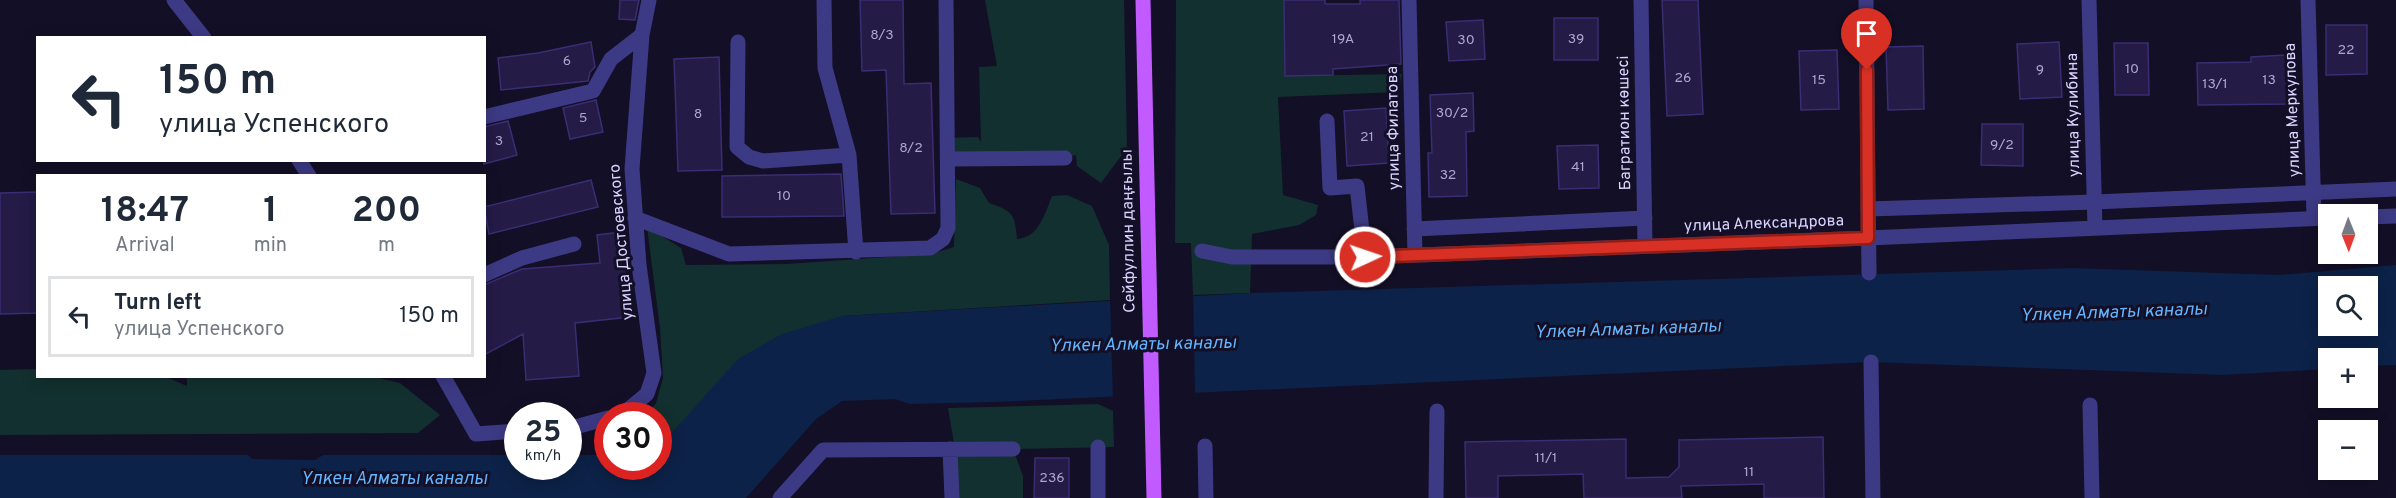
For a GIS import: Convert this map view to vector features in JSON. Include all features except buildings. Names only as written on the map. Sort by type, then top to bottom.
[{"type":"main road","name":"Сейфуллин даңғылы","points":[[1143,0],[1154,498]]},
{"type":"street","points":[[174,0],[202,36]]},
{"type":"street","name":"улица Достоевского","points":[[637,402],[647,394],[654,373],[639,265],[632,169],[642,35],[648,0]]},
{"type":"street","points":[[824,0],[825,68],[849,155],[856,252]]},
{"type":"street","points":[[635,218],[729,254],[930,248],[943,239],[948,228],[946,0]]},
{"type":"street","name":"улица Филатова","points":[[1409,0],[1415,255]]},
{"type":"street","name":"Багратион көшесі","points":[[1641,0],[1646,246]]},
{"type":"street","points":[[1866,0],[1869,273]]},
{"type":"street","name":"улица Кулибина","points":[[2089,0],[2095,228]]},
{"type":"street","name":"улица Меркулова","points":[[2308,0],[2314,193],[2318,207]]},
{"type":"street","points":[[486,117],[593,91],[612,59],[642,35]]},
{"type":"street","points":[[738,42],[737,147],[749,157],[763,160],[849,155]]},
{"type":"street","points":[[1327,121],[1330,188],[1357,186],[1365,257]]},
{"type":"street","points":[[948,159],[1065,158]]},
{"type":"street","points":[[1868,209],[2396,189]]},
{"type":"street","points":[[2378,217],[2396,216]]},
{"type":"street","points":[[1414,229],[1645,218]]},
{"type":"street","name":"улица Александрова","points":[[1202,251],[1232,257],[1365,257],[2318,218]]},
{"type":"street","points":[[486,274],[522,258],[574,244]]},
{"type":"street","points":[[1871,362],[1874,498]]},
{"type":"street","points":[[444,378],[476,434],[504,432]]},
{"type":"street","points":[[2090,405],[2092,498]]},
{"type":"street","points":[[1436,498],[1437,411]]},
{"type":"street","points":[[1205,446],[1206,498]]},
{"type":"street","points":[[1098,447],[1098,498]]},
{"type":"street","points":[[950,449],[952,498]]},
{"type":"street","points":[[780,498],[824,450],[1012,449]]},
{"type":"green space","points":[[985,0],[1124,0],[1127,148],[1101,183],[1077,166],[1076,155],[1065,158],[948,159],[947,138],[978,137],[981,142],[979,67],[997,66]]},
{"type":"green space","points":[[1176,0],[1284,0],[1285,76],[1402,74],[1398,92],[1278,97],[1283,195],[1318,205],[1316,215],[1299,225],[1252,234],[1250,293],[1193,295],[1191,243],[1175,243]]},
{"type":"green space","points":[[956,179],[980,188],[989,203],[1011,214],[1017,239],[1025,238],[1036,229],[1044,217],[1052,196],[1067,195],[1092,206],[1109,245],[1110,300],[842,316],[672,438],[672,402],[656,402],[663,378],[660,328],[647,227],[681,248],[686,265],[786,264],[931,254],[954,247]]},
{"type":"green space","points":[[36,369],[36,378],[168,378],[187,386],[187,378],[378,378],[400,383],[440,415],[418,433],[0,435],[0,370]]},
{"type":"green space","points":[[1098,404],[1113,411],[1114,447],[1013,449],[1023,476],[1023,498],[952,498],[955,449],[948,408]]},
{"type":"water","name":"Үлкен Алматы каналы","points":[[2396,265],[2396,365],[2378,366],[2378,348],[2318,348],[2318,370],[2223,375],[1871,362],[995,402],[910,404],[895,399],[842,401],[816,419],[746,498],[0,498],[0,455],[248,455],[252,459],[315,460],[323,455],[504,455],[504,480],[582,480],[582,455],[594,455],[594,480],[672,480],[672,433],[738,359],[782,334],[842,316],[1250,293],[2072,268],[2279,275]]},
{"type":"pier","points":[[1193,292],[1195,395],[1113,399],[1110,297]]},
{"type":"route","points":[[1365,257],[1868,238],[1867,70]]}]
